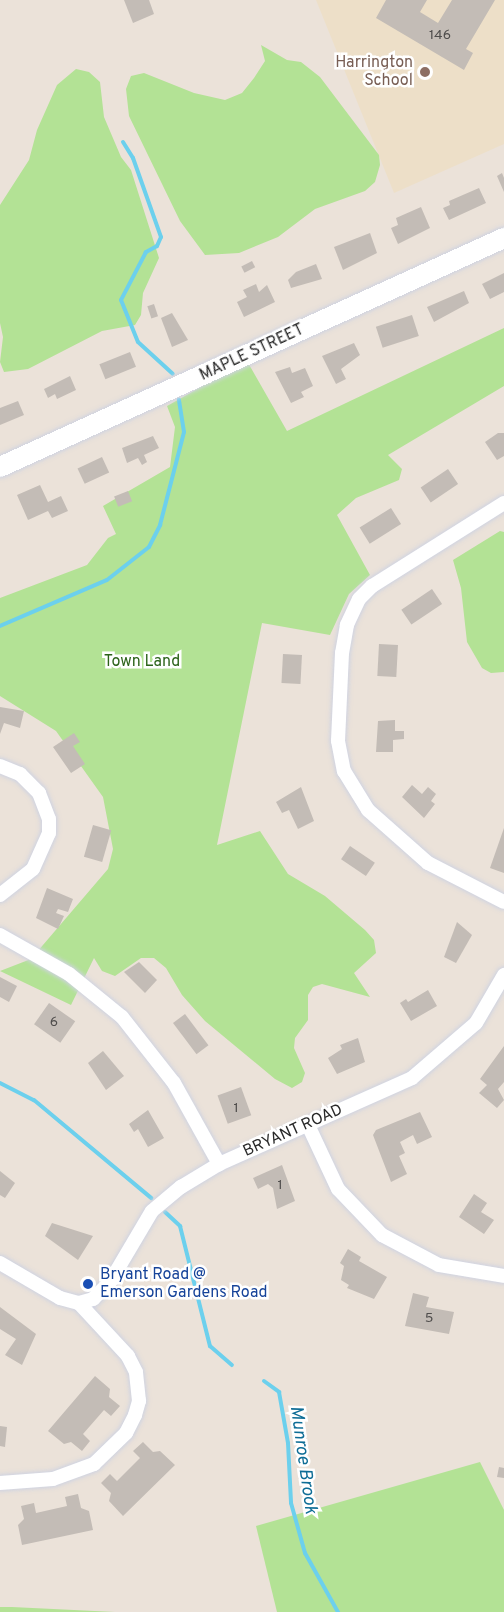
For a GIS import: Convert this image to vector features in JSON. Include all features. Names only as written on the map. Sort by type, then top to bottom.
[{"type":"main road","name":"MAPLE STREET","points":[[0,467],[504,238]]},
{"type":"street","points":[[504,502],[372,586],[359,599],[347,626],[342,653],[338,741],[344,771],[368,810],[428,863],[504,902]]},
{"type":"street","points":[[0,766],[20,774],[39,793],[46,806],[49,833],[33,869],[0,896]]},
{"type":"street","points":[[0,935],[69,974],[122,1017],[174,1083],[219,1164]]},
{"type":"street","name":"BRYANT ROAD","points":[[86,1301],[110,1282],[152,1211],[181,1186],[219,1164],[412,1078],[434,1062],[476,1023],[504,975]]},
{"type":"street","points":[[308,1125],[338,1189],[382,1235],[438,1265],[504,1276]]},
{"type":"street","points":[[0,1263],[60,1298],[86,1301],[128,1356],[136,1372],[139,1401],[126,1433],[94,1464],[53,1479],[0,1483]]},
{"type":"shaded area","name":"Harrington School","points":[[316,0],[504,0],[504,144],[394,193]]},
{"type":"green space","points":[[261,45],[287,60],[301,62],[320,77],[379,155],[380,165],[375,182],[365,191],[315,209],[278,237],[239,253],[205,255],[180,221],[129,116],[126,89],[131,76],[144,73],[194,93],[225,100],[242,93],[254,78],[265,61]]},
{"type":"green space","points":[[76,69],[89,72],[100,82],[104,117],[121,157],[131,170],[159,258],[143,293],[141,315],[135,325],[102,331],[28,369],[4,372],[0,362],[3,337],[0,323],[0,205],[29,160],[37,130],[57,85]]},
{"type":"green space","name":"Town Land","points":[[504,328],[504,386],[388,455],[402,469],[399,480],[356,498],[337,515],[370,575],[349,594],[330,635],[262,623],[217,845],[260,831],[288,874],[325,896],[365,930],[374,940],[376,953],[354,973],[370,997],[322,984],[313,987],[308,995],[308,1020],[295,1038],[294,1048],[305,1073],[302,1082],[292,1088],[275,1079],[205,1021],[182,995],[166,968],[154,958],[141,958],[115,976],[102,971],[94,958],[71,1005],[0,971],[31,959],[108,869],[113,849],[103,797],[56,731],[0,696],[0,598],[87,565],[108,538],[116,534],[103,506],[170,467],[175,427],[167,406],[247,361],[287,431]]},
{"type":"green space","points":[[500,531],[504,532],[504,672],[491,673],[482,668],[467,642],[461,588],[453,560]]},
{"type":"green space","points":[[480,1462],[504,1510],[504,1612],[277,1612],[256,1526]]},
{"type":"green space","points":[[0,1607],[12,1607],[115,1612],[0,1612]]},
{"type":"building","points":[[124,0],[149,0],[154,14],[133,23]]},
{"type":"building","points":[[386,0],[427,0],[420,12],[438,23],[452,0],[495,0],[466,49],[473,53],[464,70],[376,18]]},
{"type":"building","points":[[502,173],[504,178],[504,192],[497,176]]},
{"type":"building","points":[[479,188],[486,203],[449,220],[443,208],[450,205],[449,201]]},
{"type":"building","points":[[421,207],[430,228],[398,244],[391,228],[398,225],[396,218]]},
{"type":"building","points":[[370,233],[377,253],[343,270],[334,247]]},
{"type":"building","points":[[252,261],[255,267],[244,273],[241,266]]},
{"type":"building","points":[[316,264],[322,279],[291,288],[288,280],[296,272]]},
{"type":"building","points":[[504,273],[504,292],[490,299],[482,284]]},
{"type":"building","points":[[256,284],[259,292],[267,285],[275,302],[244,317],[237,302],[247,297],[243,290]]},
{"type":"building","points":[[464,291],[469,303],[434,322],[427,307]]},
{"type":"building","points":[[154,304],[158,316],[151,319],[147,306]]},
{"type":"building","points":[[172,313],[188,340],[172,347],[161,318]]},
{"type":"building","points":[[412,315],[419,336],[383,348],[376,327]]},
{"type":"building","points":[[354,343],[360,355],[341,369],[346,379],[336,384],[322,356]]},
{"type":"building","points":[[130,352],[136,367],[105,379],[99,364]]},
{"type":"building","points":[[290,367],[292,373],[305,368],[313,386],[301,392],[304,397],[291,403],[275,372]]},
{"type":"building","points":[[70,376],[76,390],[57,399],[55,394],[48,398],[44,389]]},
{"type":"building","points":[[18,401],[24,415],[0,425],[0,408]]},
{"type":"building","points":[[498,433],[504,433],[504,456],[497,460],[485,442]]},
{"type":"building","points":[[153,436],[159,448],[144,455],[147,462],[142,465],[138,458],[127,463],[122,448]]},
{"type":"building","points":[[102,457],[109,472],[85,484],[78,468]]},
{"type":"building","points":[[448,469],[458,484],[431,502],[421,487]]},
{"type":"building","points":[[40,485],[48,502],[61,496],[68,511],[52,518],[48,511],[28,520],[17,495]]},
{"type":"building","points":[[128,491],[132,501],[118,507],[114,497]]},
{"type":"building","points":[[391,508],[401,524],[370,544],[360,528]]},
{"type":"building","points":[[432,589],[442,604],[411,625],[401,610]]},
{"type":"building","points":[[379,644],[398,645],[396,677],[377,676]]},
{"type":"building","points":[[283,654],[302,655],[300,684],[281,683]]},
{"type":"building","points":[[0,707],[24,711],[20,728],[4,723],[0,734]]},
{"type":"building","points":[[395,720],[395,731],[404,731],[404,739],[393,740],[393,752],[376,752],[378,721]]},
{"type":"building","points":[[74,733],[80,742],[73,746],[85,764],[71,773],[53,747]]},
{"type":"building","points":[[412,785],[422,794],[428,787],[436,794],[431,801],[435,804],[424,818],[402,797]]},
{"type":"building","points":[[301,787],[314,821],[298,829],[289,810],[282,813],[276,802]]},
{"type":"building","points":[[93,825],[111,830],[102,862],[84,857]]},
{"type":"building","points":[[504,828],[504,873],[490,868]]},
{"type":"building","points":[[350,846],[375,863],[366,876],[341,859]]},
{"type":"building","points":[[47,888],[73,899],[68,912],[58,909],[56,913],[64,916],[58,929],[36,918]]},
{"type":"building","points":[[457,922],[472,935],[456,963],[444,957]]},
{"type":"building","points":[[139,962],[157,980],[145,993],[124,972]]},
{"type":"building","points":[[0,977],[17,986],[9,1002],[0,997]]},
{"type":"building","points":[[428,990],[437,1006],[411,1021],[400,1003],[406,999],[408,1002]]},
{"type":"building","points":[[49,1003],[75,1021],[60,1043],[34,1024]]},
{"type":"building","points":[[185,1014],[208,1045],[196,1054],[173,1023]]},
{"type":"building","points":[[358,1038],[365,1062],[337,1074],[328,1058],[342,1049],[340,1045]]},
{"type":"building","points":[[504,1046],[504,1082],[498,1089],[504,1100],[497,1108],[479,1093],[487,1085],[480,1079]]},
{"type":"building","points":[[103,1051],[124,1076],[106,1090],[88,1063]]},
{"type":"building","points":[[241,1087],[251,1115],[228,1124],[218,1096]]},
{"type":"building","points":[[148,1110],[164,1138],[148,1147],[138,1129],[134,1132],[129,1124]]},
{"type":"building","points":[[420,1112],[432,1137],[417,1144],[413,1135],[400,1142],[405,1153],[399,1156],[407,1174],[391,1182],[373,1135],[376,1130]]},
{"type":"building","points":[[282,1165],[295,1201],[277,1209],[273,1188],[268,1184],[258,1189],[253,1178]]},
{"type":"building","points":[[0,1171],[15,1183],[5,1198],[0,1195]]},
{"type":"building","points":[[474,1194],[487,1203],[481,1212],[494,1220],[484,1234],[459,1217]]},
{"type":"building","points":[[52,1223],[93,1236],[78,1260],[45,1236]]},
{"type":"building","points":[[348,1249],[361,1257],[359,1261],[387,1277],[374,1299],[347,1288],[349,1285],[341,1280],[344,1266],[340,1263]]},
{"type":"building","points":[[413,1293],[429,1297],[426,1307],[454,1312],[449,1334],[405,1326]]},
{"type":"building","points":[[0,1307],[36,1334],[22,1365],[5,1355],[16,1339],[0,1329]]},
{"type":"building","points":[[95,1376],[110,1389],[109,1397],[120,1406],[111,1416],[104,1410],[83,1434],[90,1441],[82,1451],[71,1442],[64,1444],[48,1431]]},
{"type":"building","points":[[0,1426],[7,1427],[5,1447],[0,1446]]},
{"type":"building","points":[[143,1442],[153,1452],[160,1451],[175,1465],[123,1516],[109,1501],[111,1493],[101,1483],[110,1474],[117,1481],[140,1458],[133,1451]]},
{"type":"building","points":[[499,1467],[504,1468],[504,1478],[497,1477]]},
{"type":"building","points":[[78,1494],[81,1508],[89,1511],[93,1530],[22,1545],[18,1525],[24,1519],[21,1506],[34,1503],[36,1513],[67,1506],[65,1497]]},
{"type":"waterway","points":[[123,142],[133,158],[161,237],[157,246],[146,252],[121,300],[138,342],[173,374]]},
{"type":"waterway","points":[[0,626],[107,580],[149,547],[160,525],[184,432],[179,399]]},
{"type":"waterway","name":"Munroe Brook","points":[[0,1083],[34,1100],[151,1198]]},
{"type":"waterway","name":"Munroe Brook","points":[[165,1212],[180,1226],[210,1346],[232,1365]]},
{"type":"waterway","name":"Munroe Brook","points":[[264,1381],[279,1392],[288,1443],[291,1503],[305,1553],[338,1612]]},
{"type":"place","name":"Harrington School","points":[[425,72]]},
{"type":"place","name":"Bryant Road @ Emerson Gardens Road","points":[[88,1284]]}]
